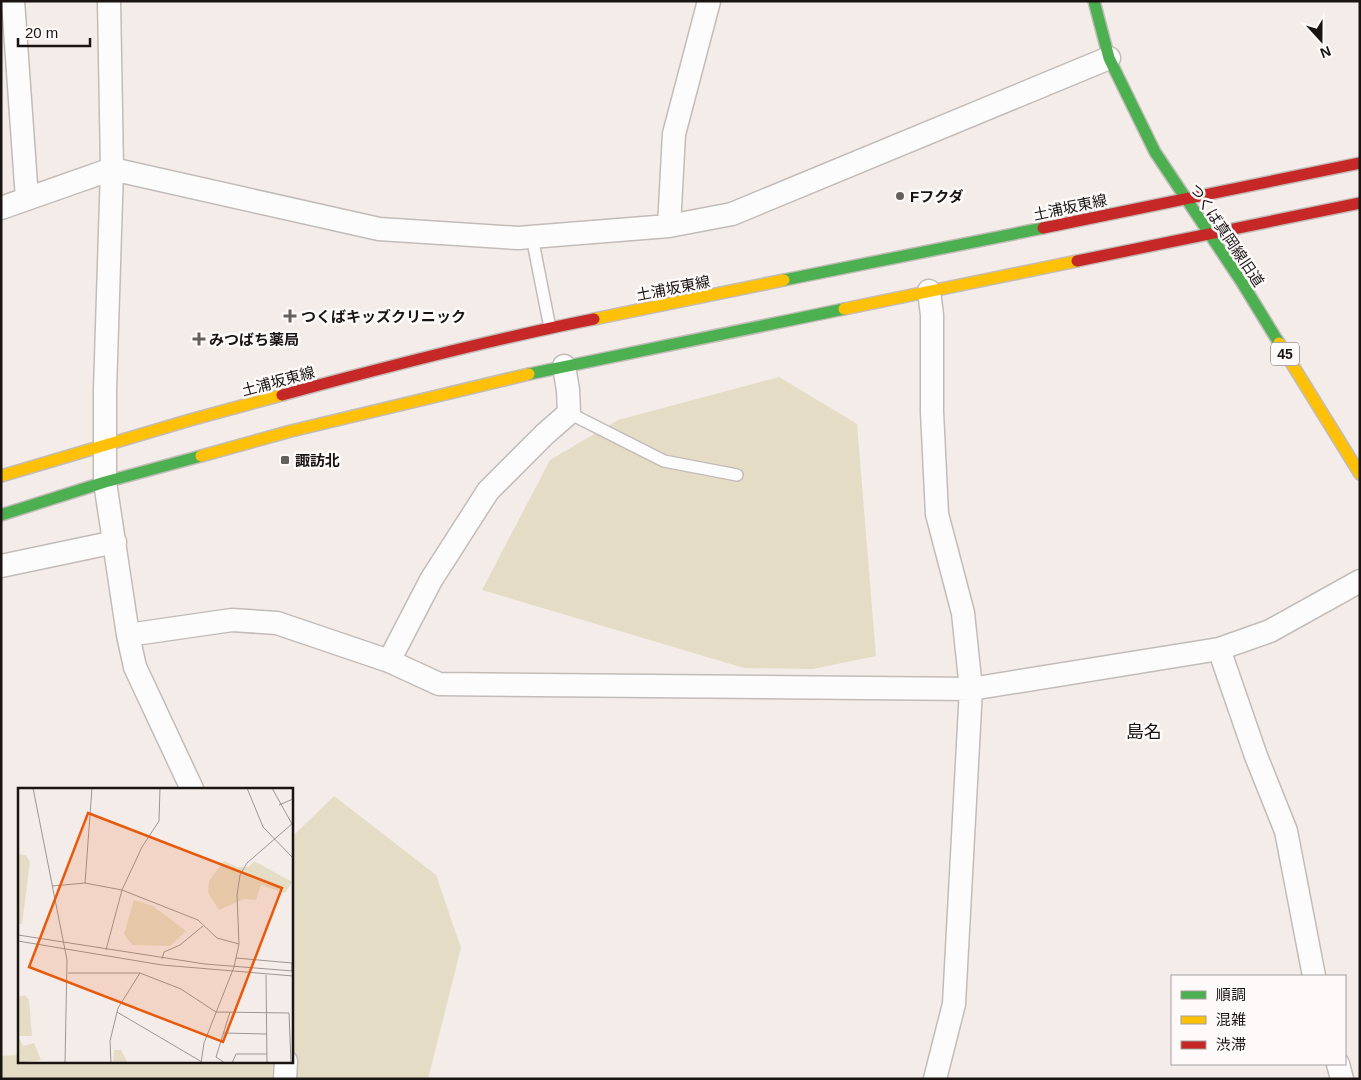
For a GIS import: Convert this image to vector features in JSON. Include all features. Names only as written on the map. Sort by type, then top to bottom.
[{"type":"main road","name":"つくば真岡線旧道","points":[[1094,1],[1109,58],[1152,146],[1185,199],[1241,281],[1360,474]]},
{"type":"main road","name":"土浦坂東線","points":[[1,476],[105,445],[363,374],[550,328],[1360,163]]},
{"type":"main road","points":[[1,515],[105,482],[291,431],[564,366],[1360,203]]},
{"type":"street","points":[[13,1],[9,57],[27,199]]},
{"type":"street","points":[[110,1],[112,169],[105,390],[105,482],[128,635],[135,667],[192,788]]},
{"type":"street","points":[[669,226],[674,134],[708,1]]},
{"type":"street","points":[[1,208],[112,169],[379,229],[518,238],[669,226],[732,214],[1109,58]]},
{"type":"street","points":[[929,291],[932,315],[932,412],[938,514],[963,613],[971,689],[954,1004],[935,1079]]},
{"type":"street","points":[[389,661],[431,580],[488,491],[545,434],[569,413],[564,366]]},
{"type":"street","points":[[1,566],[115,542]]},
{"type":"street","points":[[128,635],[232,620],[277,622],[389,661],[439,684],[971,689],[1218,649],[1270,631],[1360,581]]},
{"type":"street","points":[[1218,649],[1256,756],[1286,831],[1314,975]]},
{"type":"street","points":[[285,1079],[286,1062]]},
{"type":"street","points":[[1338,1065],[1342,1079]]},
{"type":"lane","points":[[532,237],[550,328]]},
{"type":"lane","points":[[569,413],[664,461],[737,474]]},
{"type":"shaded area","points":[[779,377],[857,424],[876,656],[813,669],[744,668],[482,590],[550,460],[618,420]]},
{"type":"shaded area","points":[[334,796],[436,875],[461,948],[428,1079],[1,1079],[1,1056],[18,1055],[18,1062],[292,1062],[292,837]]},
{"type":"traffic: fast","points":[[1094,1],[1109,58],[1155,152],[1241,281],[1279,343]]},
{"type":"traffic: fast","points":[[784,280],[1043,228]]},
{"type":"traffic: fast","points":[[529,374],[844,309]]},
{"type":"traffic: fast","points":[[1,515],[105,482],[201,456]]},
{"type":"traffic: slow","points":[[844,309],[1077,261]]},
{"type":"traffic: slow","points":[[594,319],[784,280]]},
{"type":"traffic: slow","points":[[1279,343],[1360,474]]},
{"type":"traffic: slow","points":[[201,456],[291,431],[529,374]]},
{"type":"traffic: slow","points":[[1,476],[282,395]]},
{"type":"traffic: jam","points":[[1043,228],[1360,163]]},
{"type":"traffic: jam","points":[[1077,261],[1360,203]]},
{"type":"traffic: jam","points":[[282,395],[437,354],[594,319]]},
{"type":"place","name":"Fフクダ","points":[[900,196]]},
{"type":"place","name":"つくばキッズクリニック","points":[[290,316]]},
{"type":"place","name":"みつばち薬局","points":[[199,339]]},
{"type":"place","name":"諏訪北","points":[[285,460]]},
{"type":"district","name":"島名","points":[[1144,732]]}]
